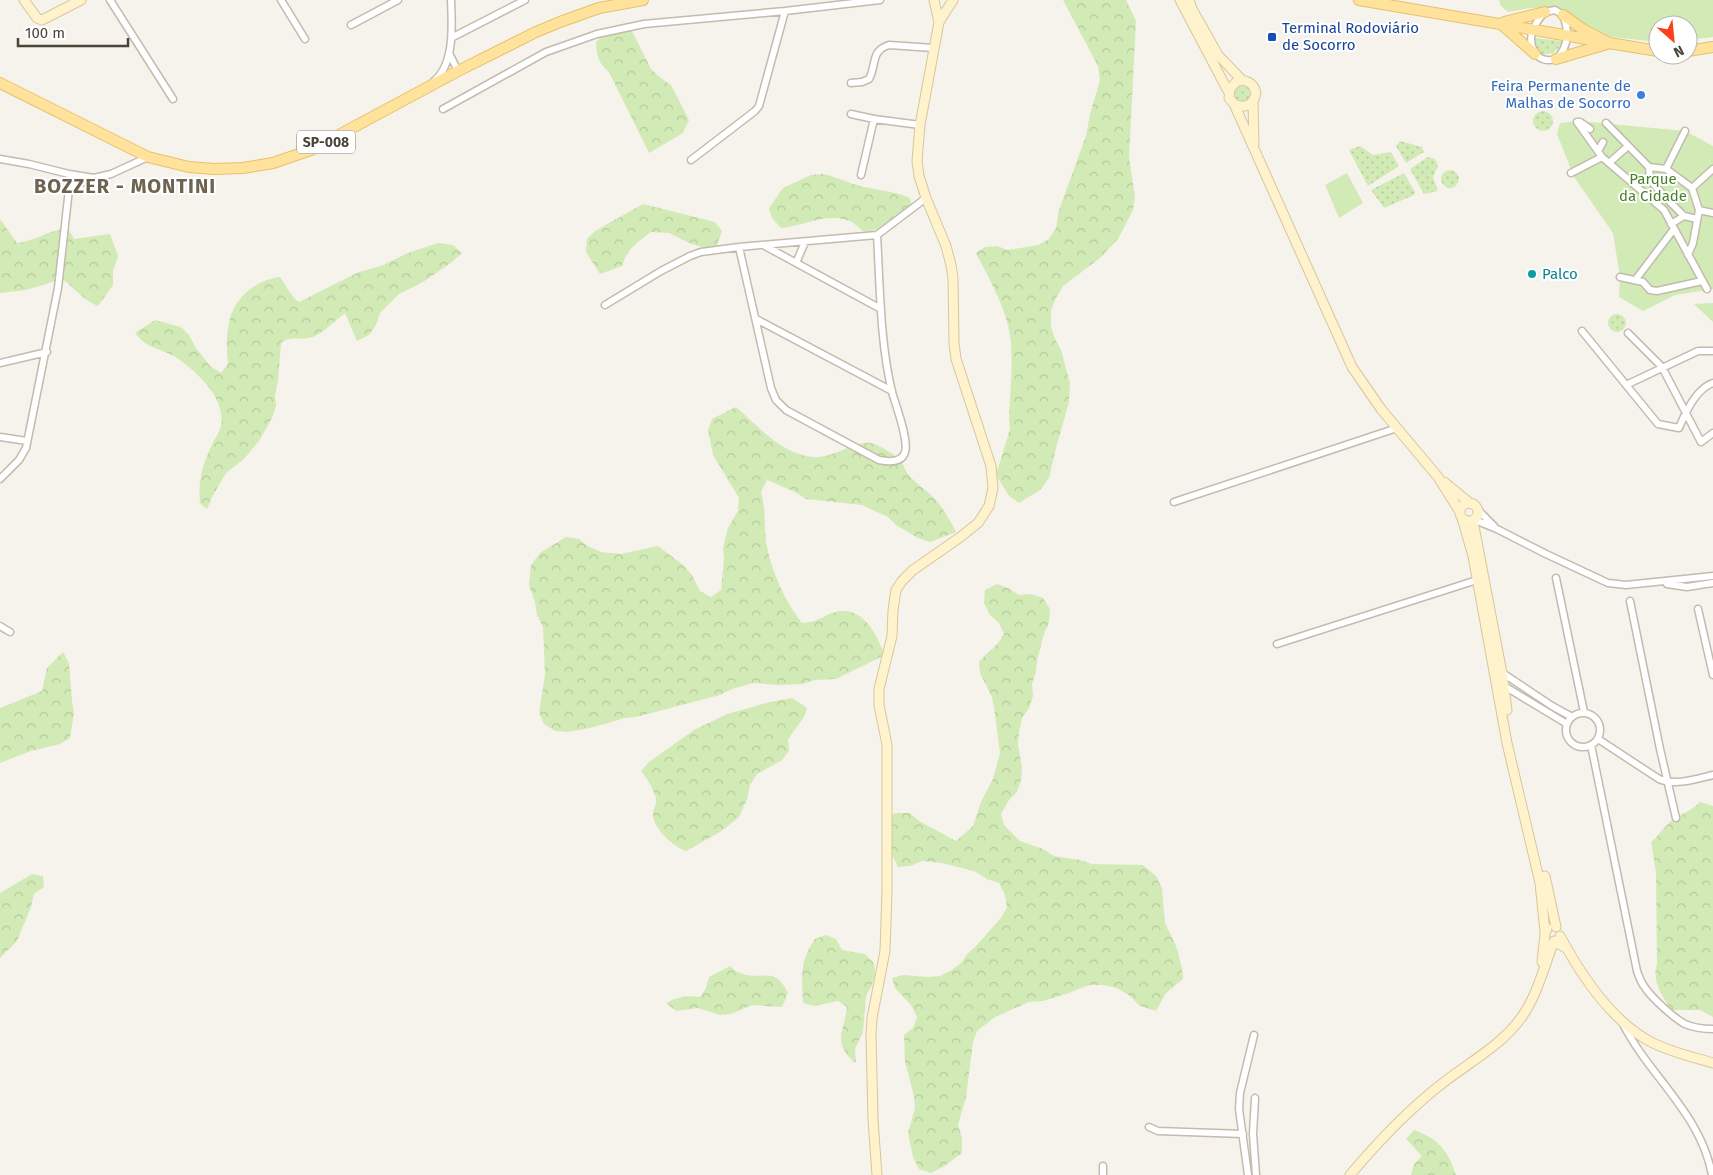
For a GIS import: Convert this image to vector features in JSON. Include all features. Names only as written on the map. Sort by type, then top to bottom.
[{"type":"main road","name":"SP-008","points":[[0,83],[148,157],[190,167],[214,169],[243,168],[273,163],[311,150],[458,70],[536,32],[582,13],[643,0]]},
{"type":"main road","points":[[1359,0],[1500,23],[1609,44],[1648,49]]},
{"type":"main road","points":[[1500,23],[1545,12]]},
{"type":"main road","points":[[1563,15],[1609,44]]},
{"type":"main road","points":[[1500,23],[1535,54]]},
{"type":"main road","points":[[1556,59],[1609,44]]},
{"type":"main road","points":[[1698,50],[1713,48]]},
{"type":"street","points":[[24,0],[37,18],[42,20],[81,0]]},
{"type":"street","points":[[110,0],[173,99]]},
{"type":"street","points":[[281,0],[305,39]]},
{"type":"street","points":[[351,25],[398,0]]},
{"type":"street","points":[[425,88],[438,77],[449,53],[453,37],[452,0]]},
{"type":"street","points":[[453,37],[512,3],[525,0]]},
{"type":"street","points":[[443,109],[546,52],[597,34],[644,24],[880,0]]},
{"type":"street","points":[[934,0],[939,22]]},
{"type":"street","points":[[876,1175],[871,1036],[872,1018],[885,951],[887,901],[887,745],[879,705],[879,689],[892,636],[896,590],[902,581],[914,570],[978,523],[989,506],[993,488],[991,466],[956,359],[953,278],[949,254],[926,198],[919,176],[917,161],[920,125],[933,48],[939,22],[953,0]]},
{"type":"street","points":[[1180,0],[1229,93],[1229,98],[1234,104],[1352,367],[1362,384],[1438,477],[1461,515],[1467,521],[1474,520],[1496,529],[1608,583],[1626,585],[1713,576]]},
{"type":"street","points":[[1189,0],[1192,9],[1218,55],[1242,80],[1251,84],[1255,89],[1256,93],[1253,102],[1254,149]]},
{"type":"street","points":[[1555,10],[1563,15],[1568,36],[1562,52],[1556,59],[1543,60],[1535,54],[1532,44],[1533,30],[1545,12],[1555,10]]},
{"type":"street","points":[[691,160],[759,106],[785,11]]},
{"type":"street","points":[[851,83],[869,79],[876,55],[884,47],[889,45],[933,48]]},
{"type":"street","points":[[449,53],[458,70]]},
{"type":"street","points":[[1229,93],[1232,84],[1242,80]]},
{"type":"street","points":[[1234,104],[1242,107],[1253,102]]},
{"type":"street","points":[[851,114],[920,125]]},
{"type":"street","points":[[861,175],[874,119]]},
{"type":"street","points":[[1590,129],[1578,121],[1600,154],[1664,210],[1707,289]]},
{"type":"street","points":[[1606,123],[1649,167],[1666,169],[1692,188],[1699,210],[1693,243],[1688,255]]},
{"type":"street","points":[[1666,169],[1685,131]]},
{"type":"street","points":[[1571,173],[1600,154],[1603,142]]},
{"type":"street","points":[[1609,163],[1628,146]]},
{"type":"street","points":[[0,479],[24,454],[47,352],[58,288],[70,189],[74,185],[111,174],[148,157]]},
{"type":"street","points":[[0,159],[94,178]]},
{"type":"street","points":[[1649,167],[1650,180],[1684,216],[1697,219]]},
{"type":"street","points":[[1692,188],[1713,169]]},
{"type":"street","points":[[605,305],[690,256],[740,246],[877,235],[926,198]]},
{"type":"street","points":[[1699,210],[1713,213]]},
{"type":"street","points":[[1636,279],[1673,226],[1684,216]]},
{"type":"street","points":[[740,246],[771,388],[781,406],[880,460],[890,462],[899,460],[906,450],[906,441],[892,391],[881,309],[877,235]]},
{"type":"street","points":[[796,263],[805,242]]},
{"type":"street","points":[[764,245],[881,309]]},
{"type":"street","points":[[1620,277],[1636,279],[1643,282],[1650,290],[1657,291],[1702,281]]},
{"type":"street","points":[[756,319],[892,391]]},
{"type":"street","points":[[1582,331],[1658,424],[1679,428],[1685,412],[1706,385],[1713,383]]},
{"type":"street","points":[[1628,333],[1662,367],[1701,442],[1713,434]]},
{"type":"street","points":[[1626,385],[1698,351],[1713,351]]},
{"type":"street","points":[[0,364],[47,352]]},
{"type":"street","points":[[1174,502],[1397,428]]},
{"type":"street","points":[[0,437],[27,441]]},
{"type":"street","points":[[1438,477],[1475,507],[1496,529]]},
{"type":"street","points":[[1475,507],[1465,504],[1461,509],[1461,515],[1478,580],[1510,730],[1556,927],[1559,930],[1551,936]]},
{"type":"street","points":[[1474,520],[1478,516],[1475,507]]},
{"type":"street","points":[[1350,1175],[1390,1131],[1430,1093],[1488,1049],[1514,1026],[1535,995],[1551,936],[1507,743],[1499,677],[1474,520]]},
{"type":"street","points":[[1556,578],[1584,712]]},
{"type":"street","points":[[1277,644],[1478,580]]},
{"type":"street","points":[[1656,582],[1687,587],[1713,584]]},
{"type":"street","points":[[1630,601],[1676,818]]},
{"type":"street","points":[[1698,609],[1713,675]]},
{"type":"street","points":[[0,626],[10,632]]},
{"type":"street","points":[[1499,677],[1572,717]]},
{"type":"street","points":[[1499,677],[1566,724]]},
{"type":"street","points":[[1548,713],[1552,706]]},
{"type":"street","points":[[1584,712],[1593,715],[1599,722],[1601,731],[1598,739],[1591,745],[1582,747],[1574,744],[1568,738],[1566,724],[1575,714],[1584,712]]},
{"type":"street","points":[[1598,739],[1659,779],[1667,782],[1691,780],[1713,775]]},
{"type":"street","points":[[1591,745],[1635,962],[1641,981],[1650,994],[1678,1019],[1695,1027],[1713,1029]]},
{"type":"street","points":[[1551,936],[1566,948],[1599,995],[1622,1020],[1642,1037],[1660,1046],[1713,1063]]},
{"type":"street","points":[[1622,1020],[1638,1051],[1690,1117],[1706,1152],[1712,1175]]},
{"type":"street","points":[[1248,1175],[1239,1110],[1240,1094],[1254,1034]]},
{"type":"street","points":[[1255,1098],[1253,1134],[1256,1175]]},
{"type":"street","points":[[1149,1127],[1158,1131],[1243,1134]]},
{"type":"street","points":[[1103,1166],[1103,1175]]},
{"type":"green space","points":[[1063,0],[1126,0],[1136,21],[1129,158],[1135,196],[1133,210],[1118,239],[1100,258],[1063,286],[1055,300],[1051,311],[1051,326],[1061,350],[1070,383],[1069,402],[1049,478],[1040,490],[1019,503],[1009,496],[996,475],[1010,429],[1012,362],[1007,320],[976,253],[985,247],[997,246],[1008,250],[1038,245],[1049,239],[1056,228],[1059,210],[1086,136],[1100,80],[1098,66]]},
{"type":"green space","points":[[1499,0],[1713,0],[1713,37],[1698,39],[1698,15],[1648,15],[1648,41],[1594,33],[1547,8],[1531,8],[1508,12],[1501,6]]},
{"type":"green space","points":[[624,24],[632,31],[651,69],[671,85],[689,120],[683,133],[649,153],[609,72],[600,62],[597,52],[596,42],[613,27]]},
{"type":"green space","points":[[1534,38],[1563,41],[1553,52],[1543,54],[1539,53],[1535,47]]},
{"type":"green space","points":[[1242,86],[1248,88],[1250,94],[1248,100],[1242,102],[1236,100],[1234,94],[1236,88]]},
{"type":"green space","points":[[1543,111],[1550,114],[1553,121],[1550,128],[1543,131],[1536,128],[1533,121],[1536,114]]},
{"type":"green space","name":"Parque da Cidade","points":[[1579,121],[1685,131],[1713,146],[1713,289],[1675,295],[1643,311],[1619,297],[1620,277],[1613,233],[1574,177],[1557,134],[1560,123]]},
{"type":"green space","points":[[1400,141],[1422,147],[1424,152],[1406,163],[1396,146]]},
{"type":"green space","points":[[1360,146],[1373,155],[1391,152],[1399,166],[1368,186],[1349,150]]},
{"type":"green space","points":[[1428,157],[1435,159],[1438,166],[1433,177],[1438,191],[1424,194],[1410,169]]},
{"type":"green space","points":[[1450,170],[1456,173],[1459,179],[1456,185],[1450,188],[1444,185],[1441,179],[1444,173]]},
{"type":"green space","points":[[1347,173],[1363,203],[1339,218],[1325,185]]},
{"type":"green space","points":[[1404,173],[1415,192],[1414,195],[1384,208],[1371,190]]},
{"type":"green space","points":[[823,174],[860,186],[896,193],[910,198],[913,209],[890,224],[864,232],[852,222],[834,218],[781,228],[772,218],[769,208],[783,188],[811,175]]},
{"type":"green space","points":[[643,204],[715,222],[722,231],[715,251],[689,243],[669,233],[651,232],[630,250],[622,266],[600,274],[586,252],[587,239],[595,231]]},
{"type":"green space","points":[[0,219],[17,243],[68,228],[74,239],[110,234],[118,256],[113,269],[113,285],[98,306],[84,298],[62,279],[26,290],[0,293]]},
{"type":"green space","points":[[438,243],[453,245],[462,253],[423,282],[399,294],[380,313],[376,325],[369,335],[357,341],[345,313],[314,336],[281,343],[275,395],[276,406],[272,418],[259,441],[244,459],[226,473],[207,509],[200,503],[200,481],[203,468],[221,426],[219,406],[215,396],[193,371],[177,358],[145,343],[135,333],[155,320],[181,327],[189,335],[210,366],[221,373],[228,364],[227,337],[230,318],[239,301],[252,287],[261,282],[280,277],[291,294],[299,302],[359,272],[381,266],[408,253]]},
{"type":"green space","points":[[1713,303],[1713,322],[1694,304]]},
{"type":"green space","points":[[1617,314],[1623,317],[1626,323],[1623,329],[1617,332],[1611,329],[1608,323],[1611,317]]},
{"type":"green space","points":[[736,407],[770,438],[789,450],[800,454],[811,457],[826,456],[864,443],[874,444],[883,448],[900,460],[907,473],[930,494],[946,513],[956,532],[930,542],[918,538],[896,525],[888,517],[862,505],[806,499],[767,480],[761,492],[768,553],[779,584],[795,614],[802,623],[815,621],[840,611],[849,611],[857,614],[874,632],[885,655],[836,679],[815,680],[802,684],[753,683],[732,689],[720,695],[636,717],[568,732],[555,731],[544,724],[539,712],[545,675],[543,627],[537,615],[529,585],[531,565],[540,553],[566,537],[579,539],[601,552],[621,554],[658,546],[683,565],[692,575],[700,591],[711,597],[721,590],[724,559],[723,548],[728,528],[738,511],[739,498],[713,455],[708,430],[712,419]]},
{"type":"green space","points":[[997,584],[1019,595],[1031,594],[1043,598],[1050,609],[1049,622],[1044,634],[1032,684],[1033,696],[1029,708],[1022,718],[1019,732],[1018,745],[1022,767],[1021,780],[1017,792],[1009,800],[1001,814],[1004,825],[1020,841],[1043,849],[1054,856],[1092,864],[1143,865],[1156,876],[1162,888],[1165,923],[1176,946],[1183,979],[1166,993],[1156,1011],[1140,1006],[1130,996],[1117,988],[1089,985],[1043,1001],[1029,1002],[995,1017],[977,1031],[973,1042],[966,1097],[958,1125],[962,1138],[962,1153],[931,1173],[919,1169],[913,1157],[908,1133],[915,1108],[914,1096],[905,1062],[904,1035],[913,1028],[917,1017],[911,1005],[895,988],[892,978],[903,975],[940,976],[952,970],[961,963],[1000,919],[1007,908],[1005,895],[999,883],[987,879],[974,871],[942,863],[922,861],[910,866],[898,867],[886,842],[885,816],[896,813],[910,813],[919,821],[956,841],[973,826],[981,802],[993,779],[1000,753],[992,697],[980,673],[979,662],[1004,634],[999,623],[990,615],[984,603],[985,590]]},
{"type":"green space","points":[[63,652],[69,663],[74,713],[70,738],[60,744],[31,751],[0,763],[0,708],[42,691],[47,668]]},
{"type":"green space","points":[[792,698],[807,708],[804,717],[788,739],[789,751],[782,760],[757,774],[750,785],[747,799],[739,817],[720,832],[686,851],[676,846],[656,825],[653,812],[656,799],[650,784],[641,771],[649,762],[694,730],[727,714]]},
{"type":"green space","points":[[1700,802],[1713,806],[1713,1017],[1700,1010],[1671,1010],[1661,994],[1656,976],[1656,872],[1651,842],[1670,822]]},
{"type":"green space","points":[[32,874],[43,876],[44,887],[34,894],[31,907],[17,941],[0,958],[0,893]]},
{"type":"green space","points":[[826,935],[836,939],[842,950],[865,954],[874,963],[875,974],[866,996],[863,1032],[855,1049],[856,1062],[847,1055],[841,1042],[847,1007],[838,1001],[814,1006],[803,1003],[802,985],[806,955],[815,939]]},
{"type":"green space","points":[[730,966],[737,972],[748,975],[772,976],[778,979],[788,993],[782,1007],[752,1005],[731,1014],[720,1015],[698,1008],[676,1011],[666,1003],[682,997],[700,997],[706,988],[709,977]]},
{"type":"green space","points":[[1414,1130],[1430,1137],[1441,1147],[1450,1159],[1456,1175],[1411,1175],[1414,1164],[1422,1156],[1406,1139]]},
{"type":"place","name":"Terminal Rodoviário de Socorro","points":[[1272,37]]},
{"type":"place","name":"Feira Permanente de Malhas de Socorro","points":[[1641,95]]},
{"type":"place","name":"Palco","points":[[1532,274]]},
{"type":"district","name":"BOZZER - MONTINI","points":[[125,186]]}]
